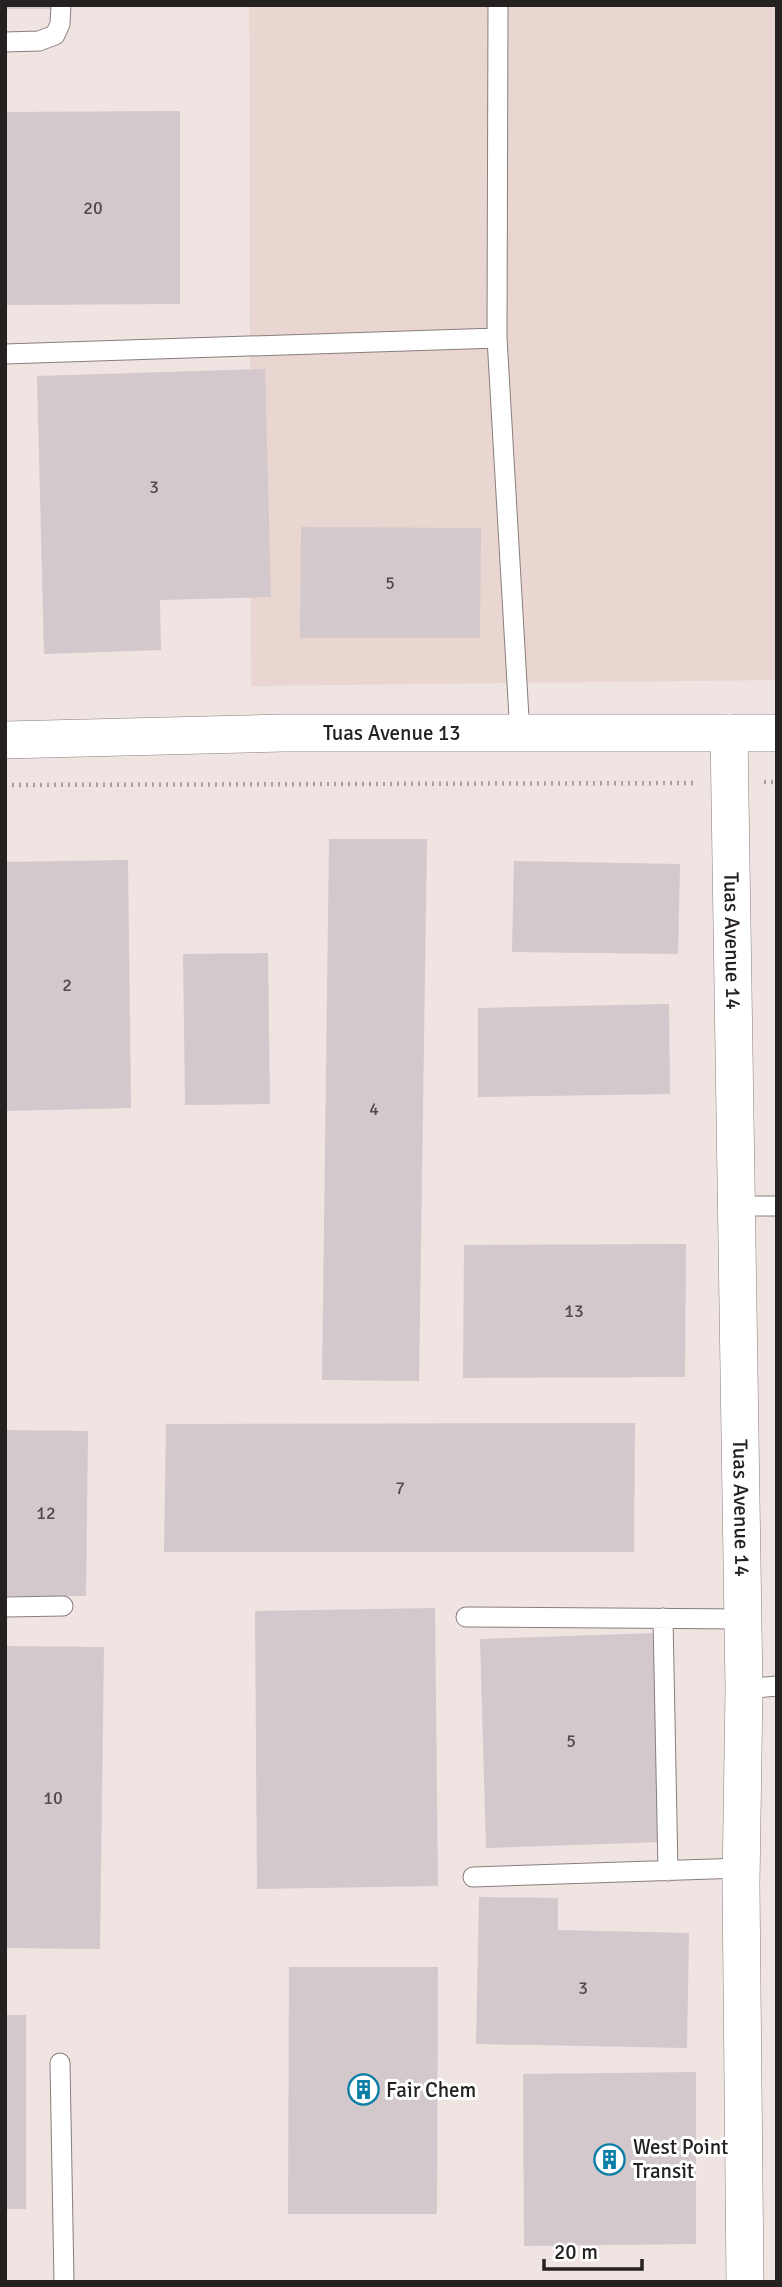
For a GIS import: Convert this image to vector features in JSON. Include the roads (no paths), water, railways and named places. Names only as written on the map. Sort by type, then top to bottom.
[{"type":"street","name":"Tuas Avenue 13","points":[[5,740],[283,733],[777,733]]},
{"type":"street","name":"Tuas Avenue 14","points":[[729,733],[743,1619],[761,1688],[741,1868],[746,2282]]},
{"type":"lane","points":[[5,42],[39,41],[55,35],[60,24],[61,5]]},
{"type":"lane","points":[[498,5],[497,338],[520,735]]},
{"type":"lane","points":[[5,354],[497,338]]},
{"type":"lane","points":[[738,1206],[777,1206]]},
{"type":"lane","points":[[5,1607],[63,1606]]},
{"type":"lane","points":[[466,1617],[743,1619]]},
{"type":"lane","points":[[663,1618],[668,1871]]},
{"type":"lane","points":[[473,1877],[741,1868]]},
{"type":"lane","points":[[60,2063],[64,2282]]},
{"type":"place","name":"Fair Chem","points":[[363,2090]]},
{"type":"place","name":"West Point Transit","points":[[610,2159]]}]
